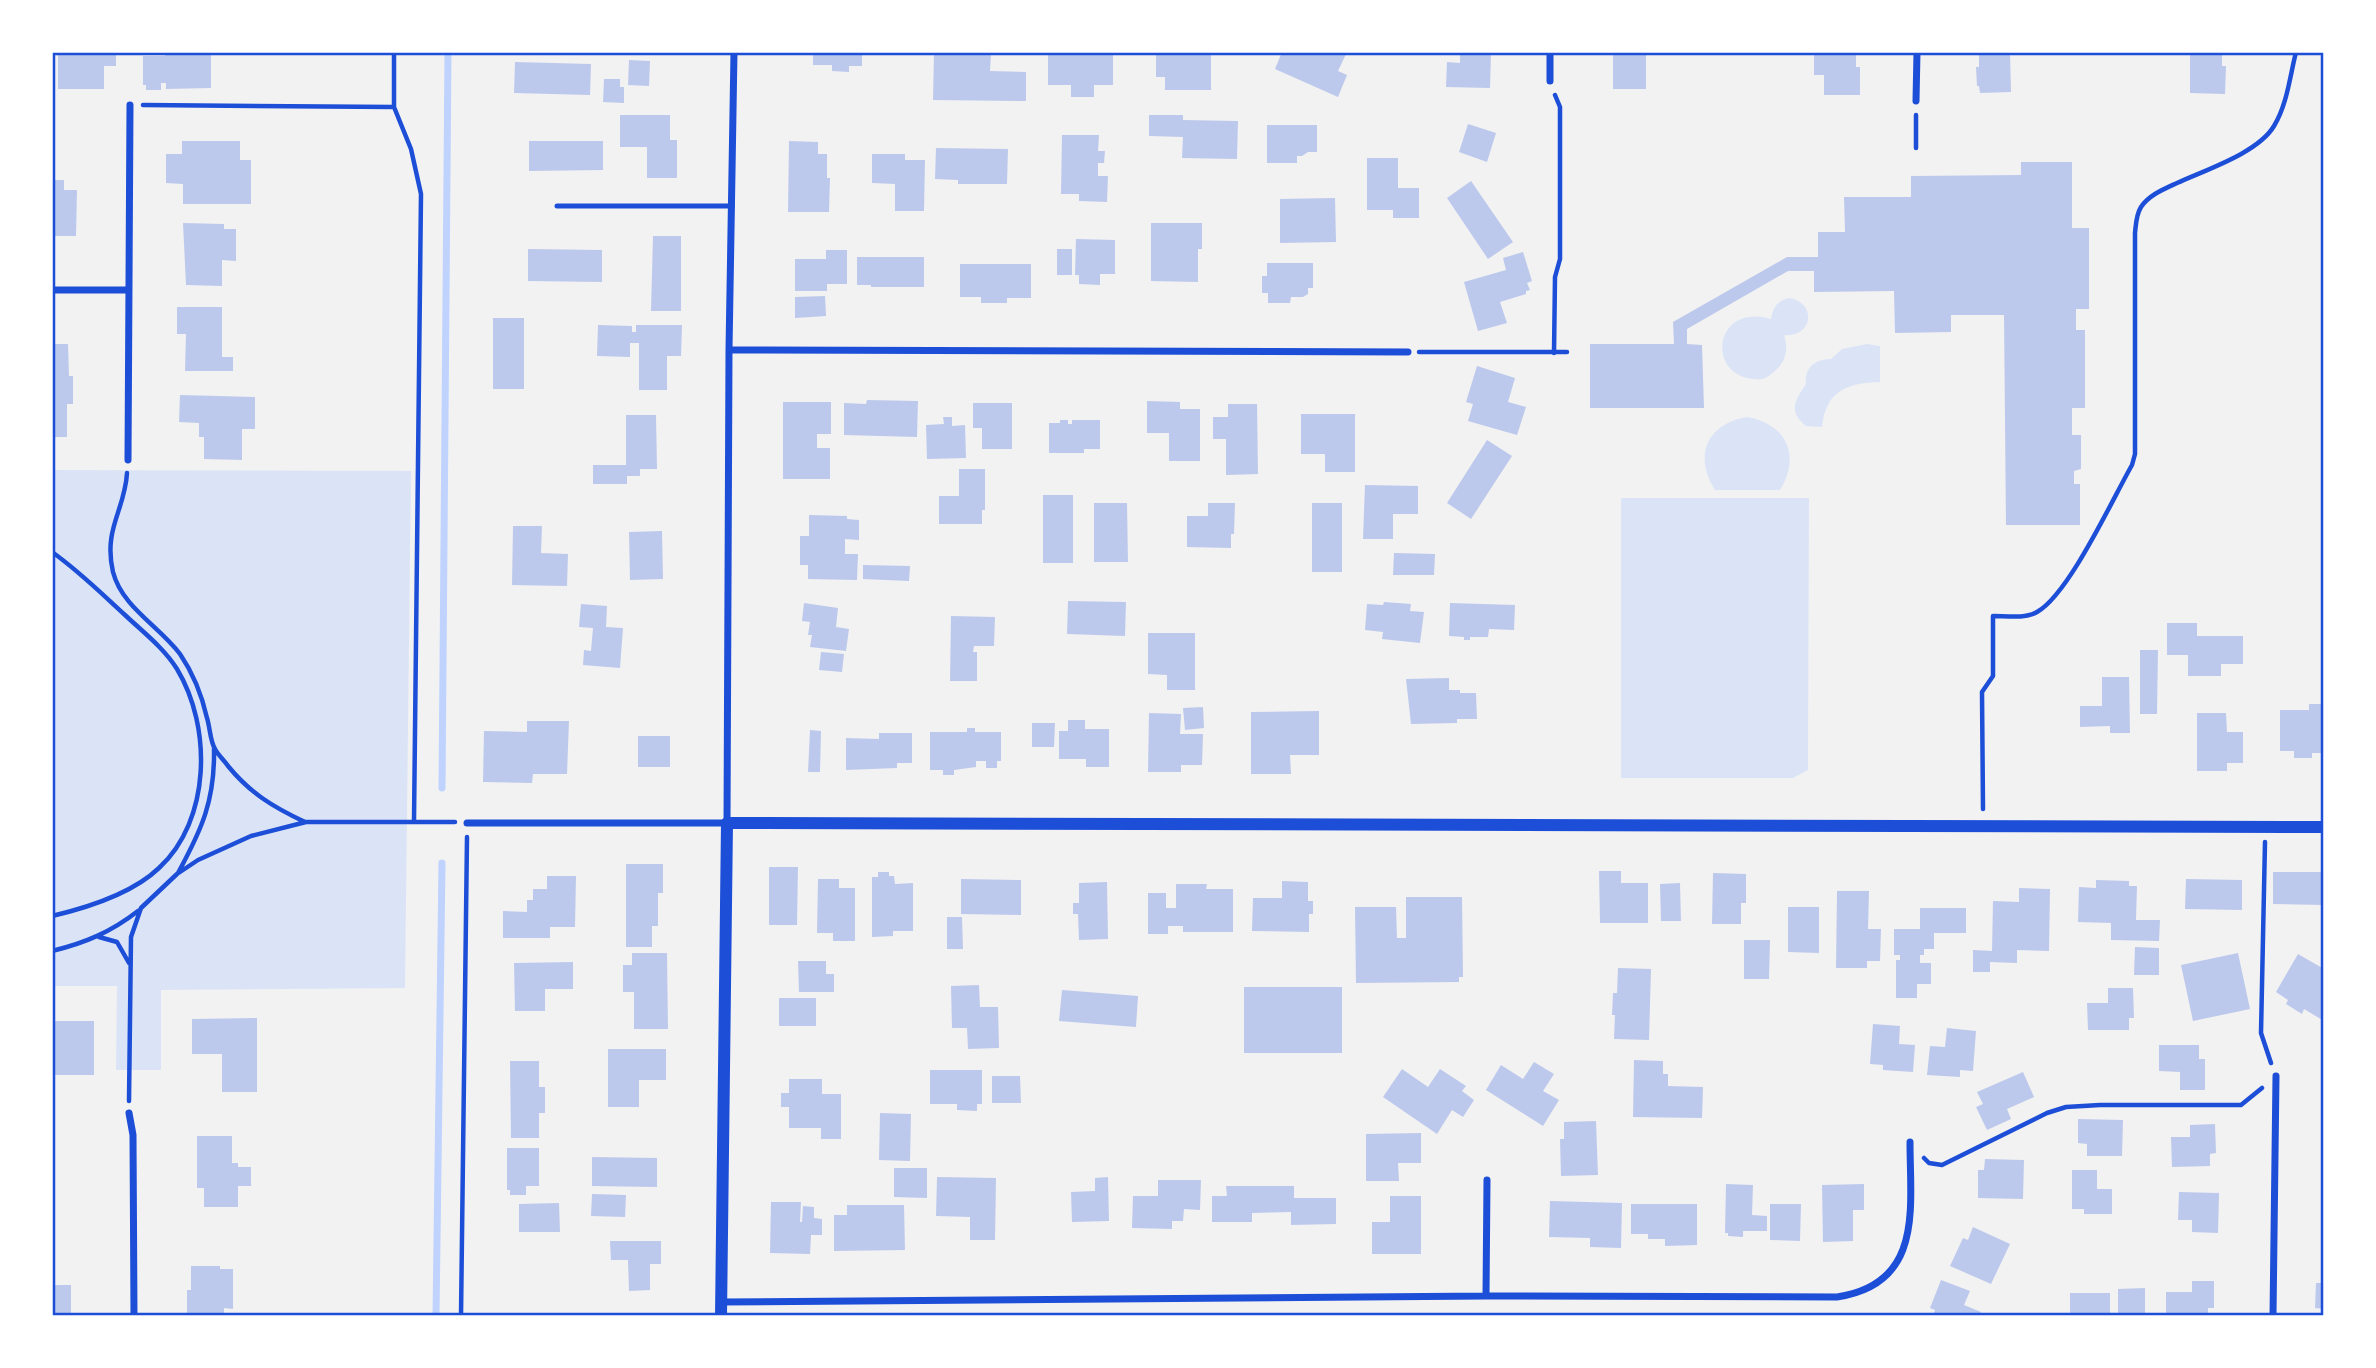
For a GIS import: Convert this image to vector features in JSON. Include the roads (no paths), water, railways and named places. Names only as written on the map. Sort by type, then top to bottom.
[{"type":"street","points":[[721,1315],[734,52]]},
{"type":"street","points":[[1550,52],[1550,81]]},
{"type":"street","points":[[1916,101],[1917,52]]},
{"type":"street","points":[[128,460],[130,105]]},
{"type":"street","points":[[52,290],[128,290]]},
{"type":"street","points":[[729,350],[1408,352]]},
{"type":"street","points":[[467,823],[2323,827]]},
{"type":"street","points":[[2273,1315],[2276,1076]]},
{"type":"street","points":[[129,1113],[133,1135],[134,1315]]},
{"type":"street","points":[[721,1302],[1486,1296],[1837,1297],[1855,1294],[1877,1284],[1903,1253],[1909,1232],[1910,1142]]},
{"type":"street","points":[[1486,1296],[1487,1180]]},
{"type":"lane","points":[[557,206],[732,206]]},
{"type":"waterway","points":[[442,788],[448,52]]},
{"type":"waterway","points":[[436,1316],[442,863]]}]
